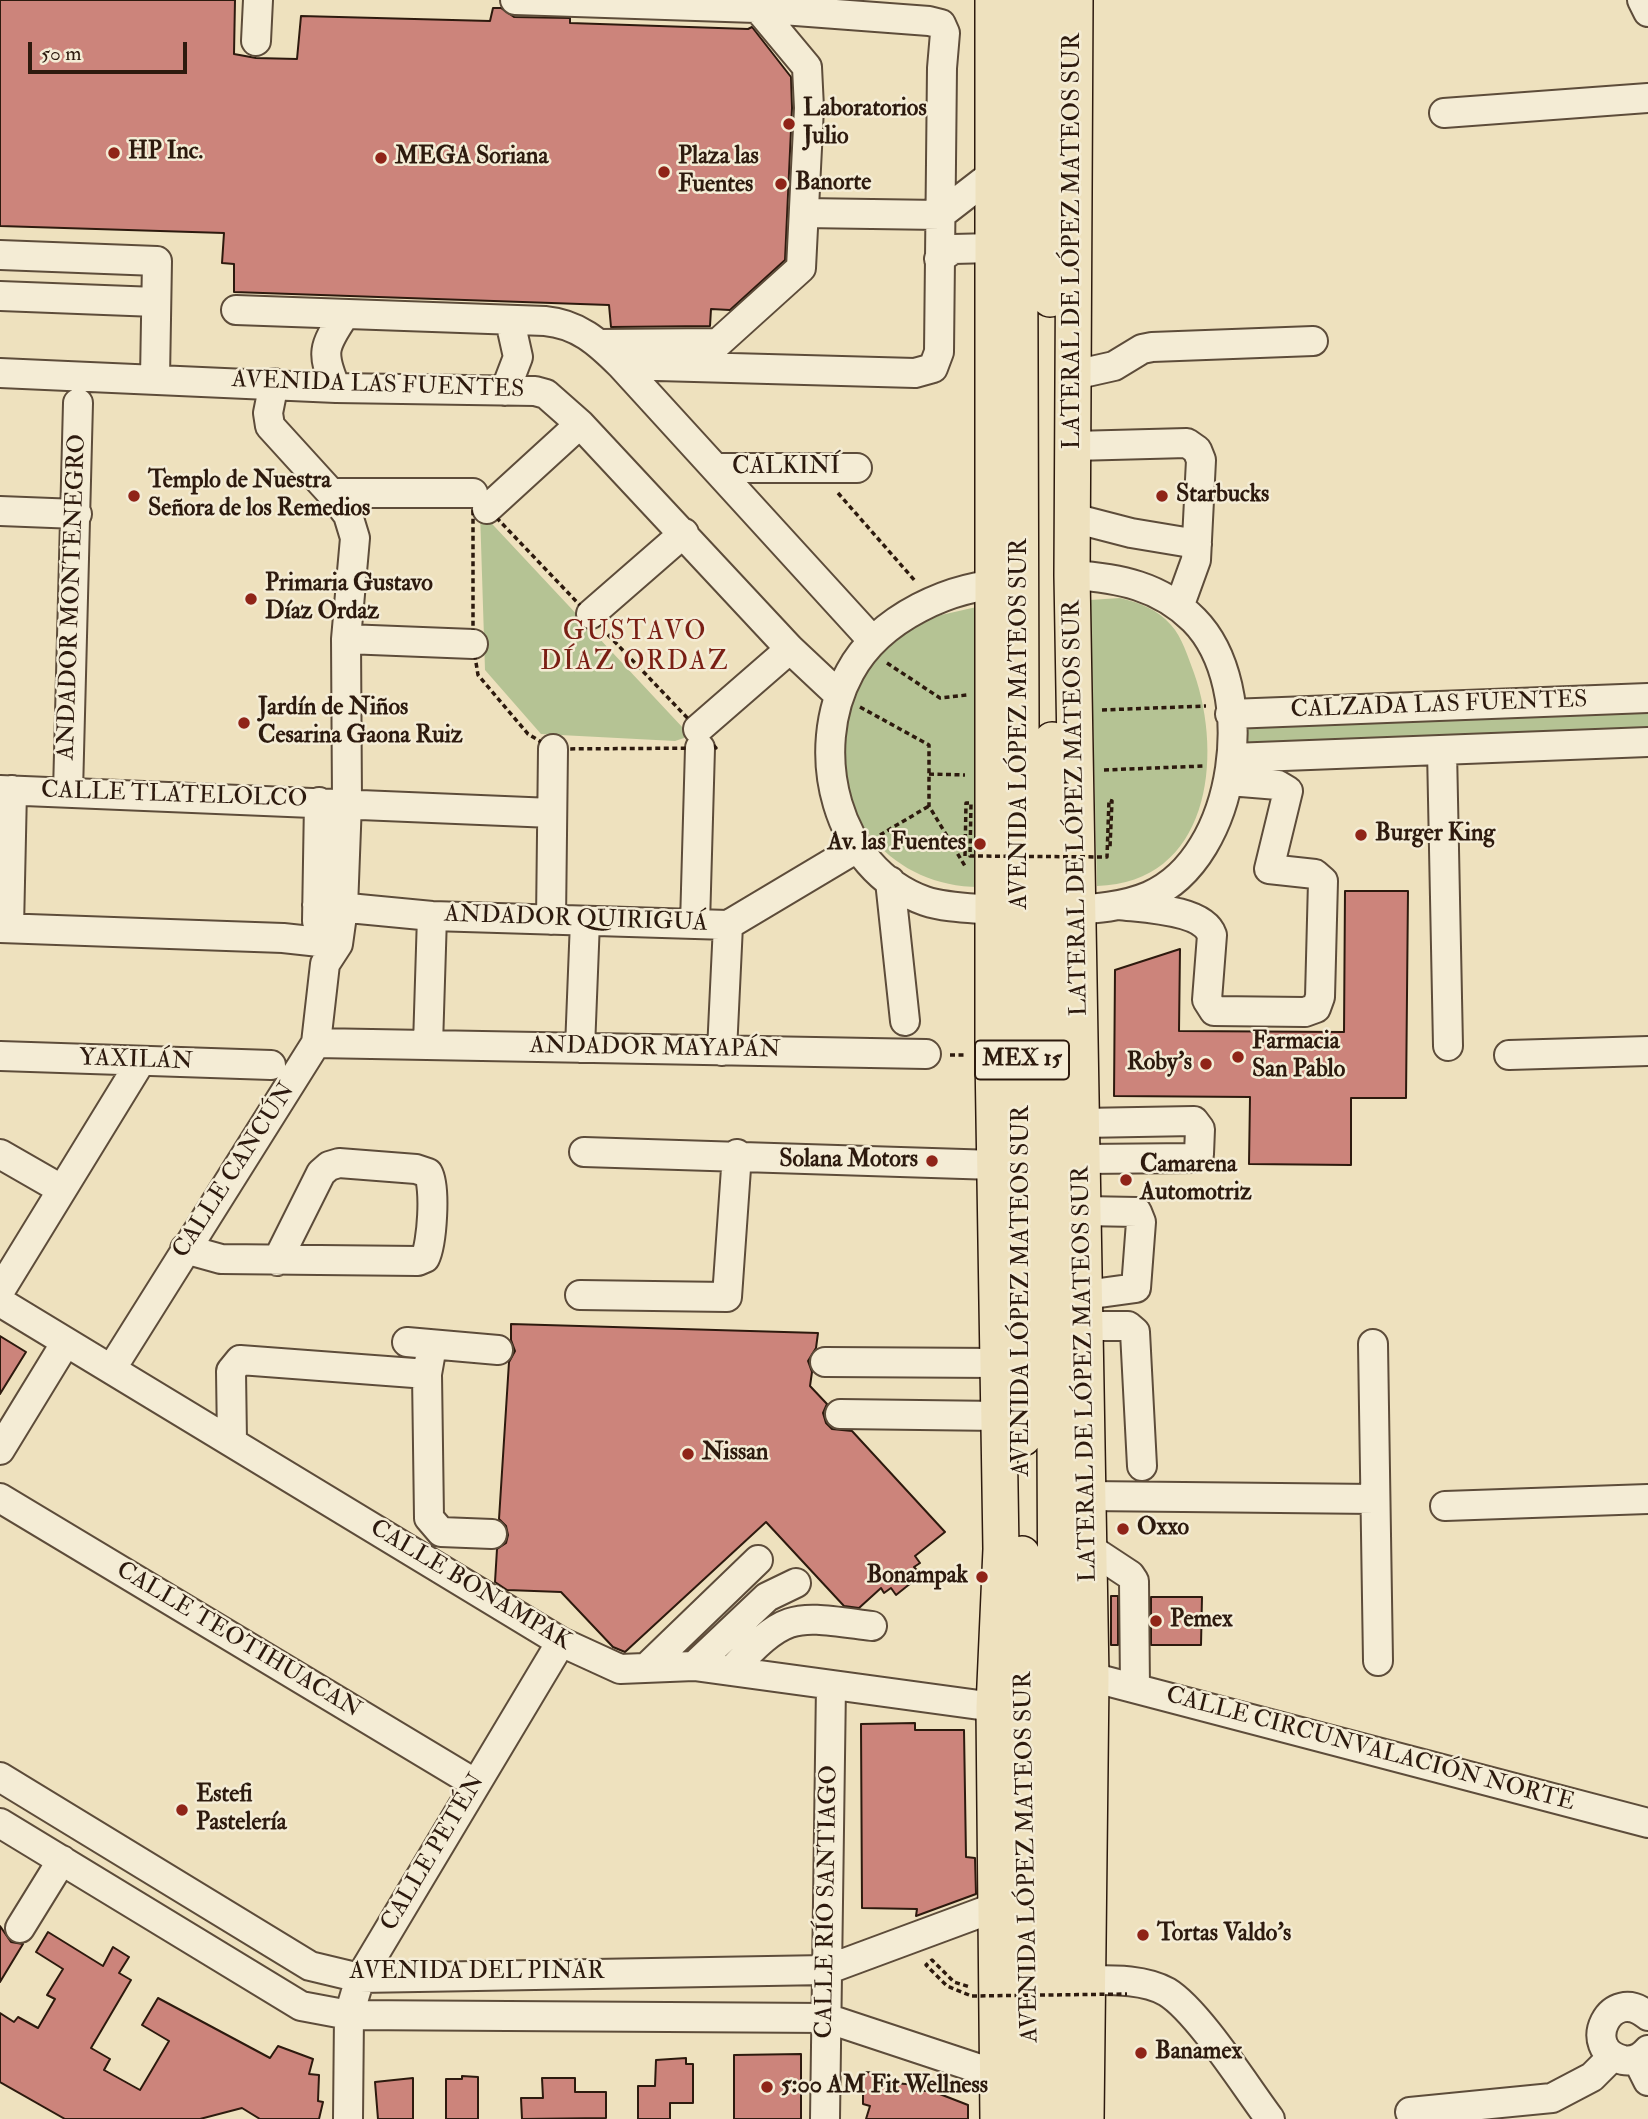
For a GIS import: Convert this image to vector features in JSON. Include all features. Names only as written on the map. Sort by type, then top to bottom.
[{"type":"main road","points":[[993,0],[993,248],[1007,584],[993,692],[993,1056],[998,1363],[1007,1422],[994,1707],[996,1907],[984,1990],[998,2075],[998,2119]]},
{"type":"main road","name":"LATERAL DE LÓPEZ MATEOS SUR","points":[[1050,2],[1074,375],[1072,575],[1076,771],[1066,911],[1082,1123],[1084,1211],[1091,1677],[1086,2119]]},
{"type":"main road","name":"AVENIDA LÓPEZ MATEOS SUR","points":[[1031,2119],[1028,1863],[1007,1422],[1007,584],[1050,2]]},
{"type":"main road","name":"AVENIDA LÓPEZ MATEOS SUR","points":[[1050,2],[1066,911],[1058,2119]]},
{"type":"main road","points":[[995,1787],[1028,1863]]},
{"type":"main road","points":[[1080,2119],[1085,2048]]},
{"type":"street","points":[[256,41],[258,0]]},
{"type":"street","points":[[515,0],[753,4],[941,24],[945,33],[939,352],[933,368],[925,372],[621,365]]},
{"type":"street","points":[[1642,0],[1648,12]]},
{"type":"street","points":[[600,344],[718,343],[799,272],[809,108],[807,66],[753,4]]},
{"type":"street","points":[[1444,113],[1648,99]]},
{"type":"street","points":[[804,214],[940,215],[993,174]]},
{"type":"street","points":[[939,258],[953,249],[993,248]]},
{"type":"street","points":[[0,255],[157,261],[155,379]]},
{"type":"street","points":[[0,296],[156,302]]},
{"type":"street","points":[[236,310],[565,323],[600,344],[621,365],[869,645]]},
{"type":"street","points":[[336,388],[328,368],[325,348],[344,316]]},
{"type":"street","points":[[505,391],[518,357],[510,321]]},
{"type":"street","points":[[1074,375],[1114,366],[1142,349],[1152,347],[1313,341]]},
{"type":"street","name":"AVENIDA LAS FUENTES","points":[[0,373],[546,394],[580,424],[790,649],[839,695]]},
{"type":"street","name":"CALLE CANCÚN","points":[[112,1368],[316,1043],[330,906],[347,802],[346,639],[355,538],[348,515],[270,426],[268,414],[274,383]]},
{"type":"street","name":"ANDADOR MONTENEGRO","points":[[68,792],[78,403]]},
{"type":"street","points":[[331,493],[480,501],[580,424]]},
{"type":"street","points":[[1074,446],[1187,443],[1192,446],[1201,460],[1196,560],[1179,607]]},
{"type":"street","name":"CALKINÍ","points":[[715,468],[857,468]]},
{"type":"street","points":[[0,511],[77,514]]},
{"type":"street","points":[[1073,518],[1131,533],[1197,544]]},
{"type":"street","points":[[591,614],[684,533]]},
{"type":"street","points":[[1066,911],[1119,905],[1149,896],[1175,880],[1197,858],[1214,831],[1231,768],[1230,709],[1224,678],[1213,649],[1196,623],[1160,594],[1132,583],[1072,575]]},
{"type":"street","points":[[993,910],[924,901],[890,881],[857,848],[834,794],[831,738],[839,695],[850,671],[869,645],[909,614],[933,601],[1007,584]]},
{"type":"street","points":[[346,639],[473,644]]},
{"type":"street","points":[[695,924],[699,738],[790,649]]},
{"type":"street","name":"CALZADA LAS FUENTES","points":[[1230,709],[1648,698]]},
{"type":"street","name":"CALZADA LAS FUENTES","points":[[1231,768],[1441,750],[1648,742]]},
{"type":"street","points":[[551,920],[553,749]]},
{"type":"street","points":[[1441,750],[1448,1045]]},
{"type":"street","points":[[1119,905],[1181,914],[1207,925],[1212,934],[1207,1000],[1214,1011],[1305,1013],[1316,1008],[1320,997],[1323,881],[1315,874],[1269,869],[1288,791],[1231,768]]},
{"type":"street","points":[[6,790],[5,928],[283,938],[326,950]]},
{"type":"street","name":"CALLE TLATELOLCO","points":[[6,790],[347,802],[552,813]]},
{"type":"street","name":"CALLE CANCÚN","points":[[319,802],[330,906]]},
{"type":"street","name":"ANDADOR QUIRIGUÁ","points":[[330,906],[432,916],[729,925],[857,848]]},
{"type":"street","points":[[890,881],[905,1021]]},
{"type":"street","points":[[428,1045],[432,916]]},
{"type":"street","points":[[580,1048],[585,921]]},
{"type":"street","points":[[722,1051],[729,925]]},
{"type":"street","name":"ANDADOR MAYAPÁN","points":[[316,1043],[926,1054]]},
{"type":"street","points":[[1509,1055],[1648,1051]]},
{"type":"street","name":"YAXILÁN","points":[[0,1056],[271,1065]]},
{"type":"street","points":[[0,1292],[141,1061]]},
{"type":"street","points":[[1082,1123],[1194,1121],[1200,1129],[1199,1154],[1195,1158],[1083,1159]]},
{"type":"street","points":[[584,1152],[737,1154],[995,1165]]},
{"type":"street","points":[[0,1154],[61,1189]]},
{"type":"street","points":[[580,1295],[727,1297],[737,1154]]},
{"type":"street","points":[[185,1249],[221,1259],[277,1261],[411,1262],[425,1258],[430,1244],[432,1185],[429,1173],[416,1169],[339,1163],[329,1166],[321,1173],[277,1261]]},
{"type":"street","points":[[1084,1211],[1136,1212],[1141,1222],[1136,1288],[1085,1310]]},
{"type":"street","name":"CALLE BONAMPAK","points":[[0,1302],[561,1642],[610,1667],[694,1666],[994,1707]]},
{"type":"street","points":[[1085,1310],[1128,1326],[1135,1332],[1142,1466]]},
{"type":"street","points":[[0,1450],[66,1342]]},
{"type":"street","points":[[492,1534],[447,1533],[431,1523],[427,1374],[420,1344],[498,1350]]},
{"type":"street","points":[[1373,1344],[1378,1661]]},
{"type":"street","points":[[232,1441],[231,1371],[240,1360],[427,1374]]},
{"type":"street","points":[[825,1362],[998,1363]]},
{"type":"street","points":[[840,1414],[1007,1422]]},
{"type":"street","points":[[1088,1496],[1375,1499]]},
{"type":"street","name":"CALLE TEOTIHUACAN","points":[[0,1498],[476,1784]]},
{"type":"street","points":[[1446,1506],[1648,1499]]},
{"type":"street","points":[[1089,1548],[1130,1575],[1134,1581],[1135,1688]]},
{"type":"street","points":[[646,1668],[758,1560]]},
{"type":"street","points":[[694,1666],[767,1597],[796,1583]]},
{"type":"street","points":[[732,1671],[766,1635],[787,1622],[809,1618],[872,1626]]},
{"type":"street","name":"CALLE PETÉN","points":[[348,2119],[349,2015],[359,1978],[561,1642]]},
{"type":"street","name":"CALLE CIRCUNVALACIÓN NORTE","points":[[1091,1677],[1648,1823]]},
{"type":"street","name":"CALLE RÍO SANTIAGO","points":[[825,2119],[831,1685]]},
{"type":"street","name":"AVENIDA DEL PINAR","points":[[0,1777],[310,1966],[359,1978],[826,1970],[996,1907]]},
{"type":"street","name":"AVENIDA DEL PINAR","points":[[0,1823],[301,2006],[349,2015],[826,2018],[998,2075]]},
{"type":"street","points":[[20,1927],[62,1860]]},
{"type":"street","points":[[1086,1980],[1139,1983],[1166,1991],[1185,2008],[1270,2119]]},
{"type":"street","points":[[1636,2061],[1606,2050],[1601,2035],[1605,2019],[1618,2009],[1627,2007],[1635,2008],[1648,2016]]},
{"type":"street","points":[[1410,2112],[1552,2098],[1592,2077],[1636,2061]]},
{"type":"path","points":[[816,468],[933,601]]},
{"type":"path","points":[[480,501],[591,614],[699,738]]},
{"type":"path","points":[[480,501],[473,644],[478,675],[528,734],[553,749],[699,738]]},
{"type":"path","points":[[869,645],[940,698],[993,692]]},
{"type":"path","points":[[839,695],[929,745],[929,806],[966,867]]},
{"type":"path","points":[[1075,711],[1230,709]]},
{"type":"path","points":[[1076,771],[1231,768]]},
{"type":"path","points":[[929,774],[993,775]]},
{"type":"path","points":[[965,856],[966,803],[971,803],[970,856],[1107,858],[1109,800],[1112,801],[1111,848]]},
{"type":"path","points":[[857,848],[929,806]]},
{"type":"path","points":[[926,1054],[993,1056]]},
{"type":"path","points":[[984,1990],[962,1986],[946,1976],[932,1959],[926,1965],[954,1992],[984,1990],[1127,1994]]},
{"type":"green space","points":[[480,511],[684,729],[684,738],[675,741],[541,734],[485,670]]},
{"type":"green space","points":[[1120,598],[1160,615],[1182,641],[1203,706],[1207,742],[1206,777],[1199,810],[1185,840],[1164,863],[1135,879],[1097,886],[1090,600]]},
{"type":"green space","points":[[977,607],[983,887],[952,884],[923,876],[897,861],[876,842],[859,819],[847,792],[841,763],[843,721],[861,682],[878,655],[901,633],[917,623]]},
{"type":"green space","points":[[1648,709],[1648,733],[1241,748],[1245,726]]},
{"type":"building","points":[[0,0],[235,0],[234,54],[256,58],[297,59],[301,16],[490,21],[493,8],[501,8],[514,17],[570,18],[570,23],[752,27],[791,77],[785,260],[730,310],[711,309],[710,326],[611,327],[609,305],[234,292],[234,264],[222,263],[224,233],[0,226]]},
{"type":"building","points":[[1345,891],[1408,891],[1406,1098],[1351,1098],[1351,1165],[1249,1164],[1250,1097],[1114,1096],[1115,970],[1180,949],[1179,1031],[1344,1032]]},
{"type":"building","name":"Nissan","points":[[511,1324],[818,1333],[816,1348],[808,1361],[812,1372],[810,1386],[827,1404],[823,1413],[826,1423],[832,1429],[852,1431],[945,1532],[915,1556],[920,1563],[914,1567],[921,1575],[896,1595],[891,1588],[884,1593],[881,1588],[859,1608],[844,1606],[766,1522],[625,1652],[613,1647],[561,1592],[507,1590],[495,1582],[497,1549],[506,1543],[508,1535],[506,1526],[499,1519],[509,1362],[515,1351],[511,1340]]},
{"type":"building","points":[[0,1336],[26,1352],[0,1394]]},
{"type":"building","points":[[1111,1596],[1118,1596],[1118,1645],[1111,1645]]},
{"type":"building","points":[[1151,1597],[1202,1597],[1201,1645],[1151,1645]]},
{"type":"building","points":[[915,1723],[915,1730],[964,1730],[966,1857],[975,1858],[976,1894],[916,1916],[917,1909],[862,1908],[861,1724]]},
{"type":"building","points":[[0,1926],[11,1942],[23,1944],[0,1982]]},
{"type":"building","points":[[48,1932],[103,1966],[113,1947],[129,1957],[119,1973],[131,1980],[91,2048],[110,2059],[104,2070],[140,2090],[169,2041],[142,2025],[158,1998],[270,2058],[278,2046],[313,2059],[309,2074],[319,2075],[318,2101],[323,2102],[319,2119],[260,2119],[242,2108],[200,2119],[65,2119],[0,2082],[0,2013],[14,2022],[18,2017],[38,2028],[55,1999],[47,1995],[63,1969],[36,1952]]},
{"type":"building","name":"5:00 AM Fit Wellness","points":[[801,2054],[801,2119],[734,2119],[734,2055]]},
{"type":"building","points":[[686,2058],[686,2064],[693,2064],[693,2103],[670,2103],[670,2119],[638,2119],[638,2086],[655,2086],[656,2060]]},
{"type":"building","points":[[863,2072],[885,2073],[884,2082],[916,2085],[916,2091],[932,2091],[968,2105],[968,2119],[866,2119],[870,2106],[863,2104]]},
{"type":"building","points":[[462,2076],[478,2077],[478,2119],[446,2119],[446,2079],[462,2079]]},
{"type":"building","points":[[413,2078],[413,2119],[378,2119],[375,2082]]},
{"type":"building","points":[[542,2078],[575,2078],[575,2092],[606,2092],[606,2118],[522,2119],[521,2098],[543,2098]]},
{"type":"place","name":"Laboratorios Julio","points":[[789,124]]},
{"type":"place","name":"HP Inc.","points":[[114,153]]},
{"type":"place","name":"MEGA Soriana","points":[[381,158]]},
{"type":"place","name":"Plaza las Fuentes","points":[[664,172]]},
{"type":"place","name":"Banorte","points":[[781,184]]},
{"type":"place","name":"Templo de Nuestra Señora de los Remedios","points":[[134,496]]},
{"type":"place","name":"Starbucks","points":[[1162,496]]},
{"type":"place","name":"Primaria Gustavo Díaz Ordaz","points":[[251,599]]},
{"type":"place","name":"Jardín de Niños Cesarina Gaona Ruiz","points":[[244,723]]},
{"type":"place","name":"Burger King","points":[[1361,835]]},
{"type":"place","name":"Av. las Fuentes","points":[[980,844]]},
{"type":"place","name":"Farmacia San Pablo","points":[[1238,1057]]},
{"type":"place","name":"Roby's","points":[[1206,1064]]},
{"type":"place","name":"Solana Motors","points":[[932,1161]]},
{"type":"place","name":"Camarena Automotriz","points":[[1126,1180]]},
{"type":"place","name":"Nissan","points":[[688,1454]]},
{"type":"place","name":"Oxxo","points":[[1123,1529]]},
{"type":"place","name":"Bonampak","points":[[982,1577]]},
{"type":"place","name":"Pemex","points":[[1156,1621]]},
{"type":"place","name":"Estefi Pastelería","points":[[182,1810]]},
{"type":"place","name":"Tortas Valdo's","points":[[1143,1935]]},
{"type":"place","name":"Banamex","points":[[1141,2053]]},
{"type":"place","name":"5:00 AM Fit Wellness","points":[[767,2087]]},
{"type":"district","name":"GUSTAVO DÍAZ ORDAZ","points":[[635,648]]}]
